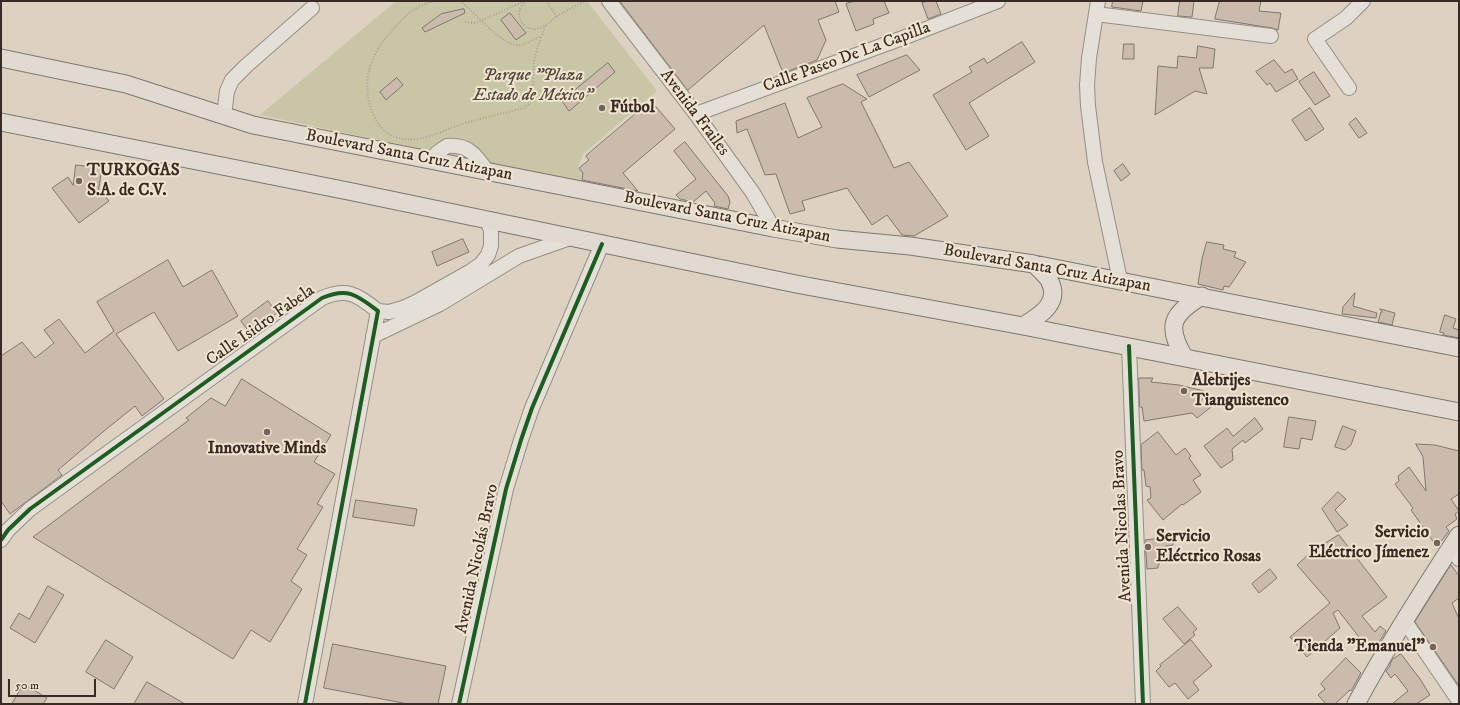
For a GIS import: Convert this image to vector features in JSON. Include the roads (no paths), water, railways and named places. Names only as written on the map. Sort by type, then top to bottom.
[{"type":"main road","name":"Boulevard Santa Cruz Atizapan","points":[[1,58],[145,89],[253,125],[773,228],[837,239],[910,246],[1034,264],[1459,348]]},
{"type":"main road","points":[[1,122],[487,219],[796,284],[1129,346],[1459,412]]},
{"type":"main road","points":[[1023,326],[1039,316],[1048,308],[1052,299],[1052,290],[1049,281],[1034,264]]},
{"type":"main road","points":[[1185,358],[1178,347],[1174,336],[1173,325],[1177,316],[1183,309],[1202,296]]},
{"type":"main road","points":[[1356,704],[1404,620],[1456,547]]},
{"type":"street","name":"Avenida Frailes","points":[[609,1],[696,114],[753,194],[773,228]]},
{"type":"street","name":"Calle Paseo De La Capilla","points":[[696,114],[908,36],[998,1]]},
{"type":"street","points":[[1349,88],[1315,39],[1346,18],[1362,1]]},
{"type":"street","points":[[1120,280],[1095,162],[1088,106],[1087,85],[1097,7],[1271,36]]},
{"type":"street","points":[[224,116],[227,91],[232,80],[312,8]]},
{"type":"street","points":[[306,704],[378,311],[389,312],[410,305],[481,264],[488,255],[491,246],[491,230],[487,219]]},
{"type":"street","points":[[373,336],[440,304],[519,256],[574,237]]},
{"type":"street","name":"Avenida Nicolás Bravo","points":[[459,704],[506,489],[521,440],[532,408],[602,244]]},
{"type":"street","name":"Calle Isidro Fabela","points":[[1,540],[8,530],[30,509],[322,298],[333,293],[345,292],[363,299],[378,311]]},
{"type":"street","name":"Avenida Nicolas Bravo","points":[[1129,346],[1143,704]]},
{"type":"street","points":[[1404,620],[1459,702]]},
{"type":"place","name":"Fútbol","points":[[602,108]]},
{"type":"place","name":"TURKOGAS S.A. de C.V.","points":[[79,181]]},
{"type":"place","name":"Alebrijes Tianguistenco","points":[[1184,391]]},
{"type":"place","name":"Innovative Minds","points":[[267,432]]},
{"type":"place","name":"Servicio Eléctrico Jímenez","points":[[1437,543]]},
{"type":"place","name":"Servicio Eléctrico Rosas","points":[[1148,547]]},
{"type":"place","name":"Tienda \"Emanuel\"","points":[[1433,647]]},
{"type":"park label","name":"Parque \"Plaza Estado de México\"","points":[[533,86]]}]
